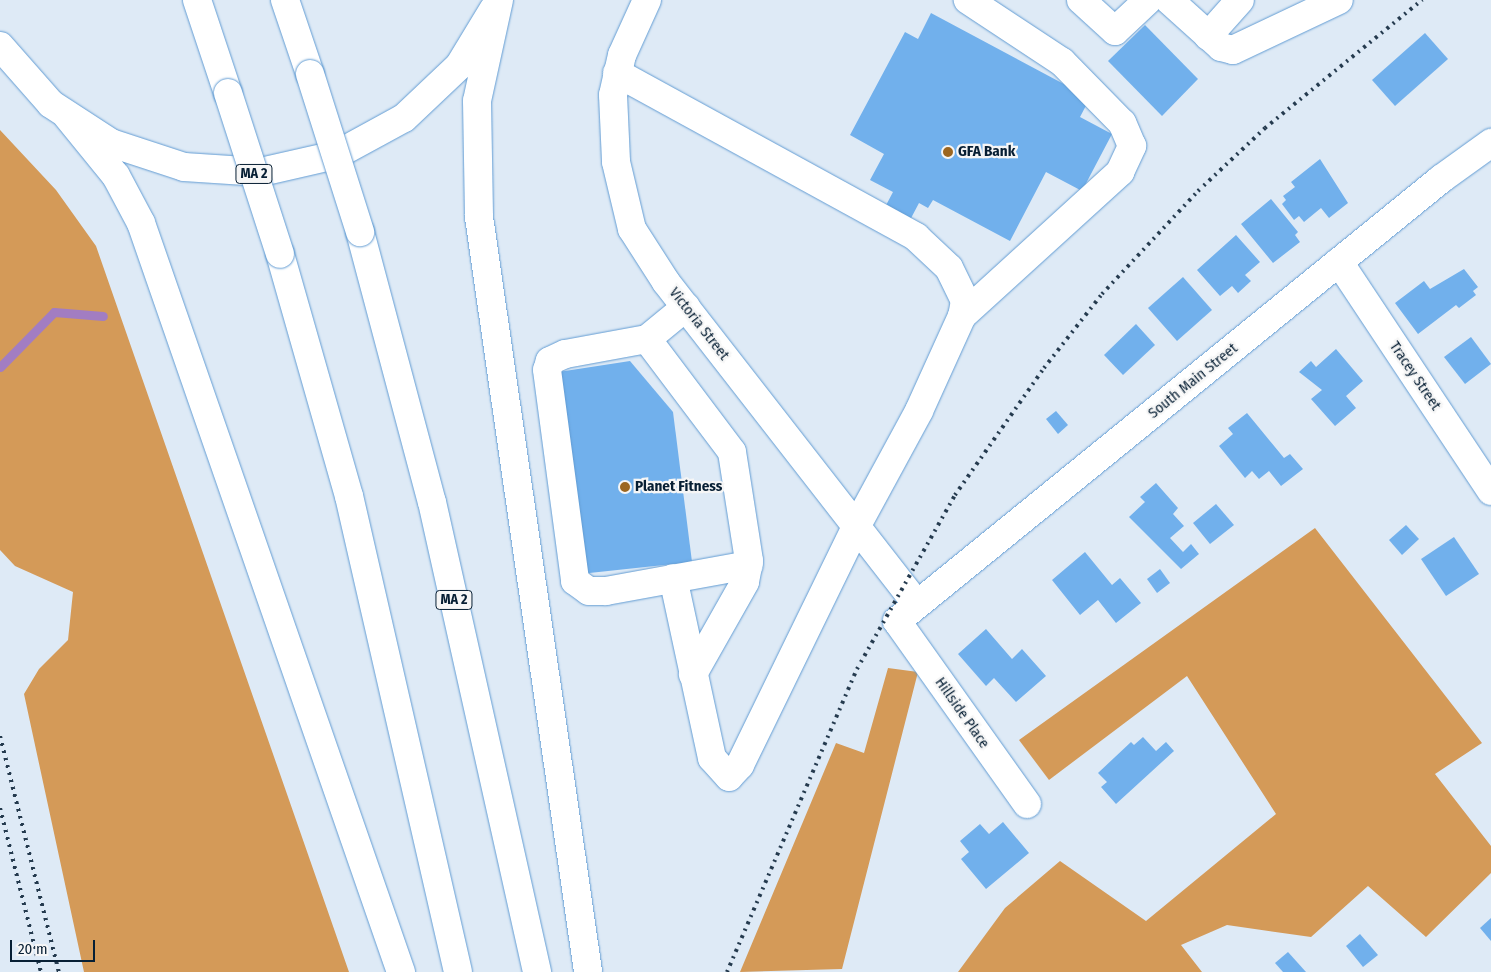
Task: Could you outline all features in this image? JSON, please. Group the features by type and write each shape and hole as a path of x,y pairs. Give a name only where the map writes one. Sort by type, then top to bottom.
{"main road":[{"name":"MA 2","path":"197,0 280,254 348,496 458,972"},
{"name":"MA 2","path":"285,0 360,232 432,502 537,972"},
{"path":"68,116 111,143 184,168 261,172 312,162 360,145 424,102 464,59 499,0"},
{"path":"499,0 483,60 477,108 480,217 588,972"},
{"name":"Victoria Street","path":"647,0 617,74 613,139 625,209 644,252 856,527 907,613"},
{"path":"672,578 712,758 730,777 740,765 856,527 919,411 962,316 1120,172 1132,146 1122,123 1062,62 968,0"},
{"path":"1081,0 1115,31 1148,0"},
{"path":"1208,36 1240,0"},
{"path":"1182,4 1208,36 1226,50 1238,49 1331,2"},
{"path":"3,53 68,116 116,176 141,223 400,972"},
{"path":"617,74 916,237 961,284 962,316"},
{"name":"South Main Street","path":"907,613 1339,262 1491,143"},
{"name":"Tracey Street","path":"1339,262 1491,491"},
{"path":"686,307 647,338 565,354 550,361 546,370 575,581 589,591 606,591 749,566"},
{"path":"647,338 732,452 749,566 745,582 694,674"},
{"name":"Hillside Place","path":"907,613 1026,804"}],"shaded area":[{"path":"0,130 56,190 96,246 349,972 84,972 24,694 39,669 68,640 73,592 15,566 0,550"},
{"path":"1315,528 1482,743 1435,774 1491,846 1491,873 1426,937 1368,886 1311,937 1227,925 1181,945 1202,972 958,972 1005,908 1060,861 1146,921 1276,814 1187,676 1049,780 1019,740"},
{"path":"888,668 918,672 842,969 740,972 836,743 864,753"}],"building":[{"path":"931,13 1090,98 1080,117 1112,134 1082,191 1046,172 1010,241 933,200 928,208 919,203 909,222 884,209 893,192 870,180 884,154 850,135 905,32 918,39"},
{"path":"1145,25 1198,79 1162,116 1108,61"},
{"path":"1425,33 1448,59 1395,106 1372,80"},
{"path":"1320,159 1348,203 1329,218 1321,208 1304,222 1299,216 1294,220 1282,204 1286,200 1283,196 1295,187 1291,182"},
{"path":"1271,199 1298,232 1295,235 1300,242 1273,263 1241,224"},
{"path":"1236,235 1260,262 1245,275 1251,281 1238,293 1232,286 1220,296 1197,270"},
{"path":"1464,269 1478,287 1473,291 1476,295 1459,308 1456,305 1418,334 1395,303 1424,281 1430,289"},
{"path":"1183,277 1212,310 1177,341 1148,308"},
{"path":"1136,324 1155,345 1123,375 1104,355"},
{"path":"1471,337 1491,364 1465,384 1444,357"},
{"path":"1336,349 1363,381 1346,396 1356,408 1335,426 1311,399 1322,390 1299,372 1311,361 1316,367"},
{"name":"Planet Fitness","path":"630,361 673,412 692,562 580,574 552,373"},
{"path":"1056,411 1068,425 1058,434 1046,419"},
{"path":"1247,413 1284,458 1290,454 1303,469 1281,486 1269,471 1259,479 1252,471 1245,478 1219,446 1233,434 1228,428"},
{"path":"1156,483 1178,508 1173,514 1184,526 1170,538 1183,552 1191,544 1199,554 1181,569 1129,517 1145,502 1140,497"},
{"path":"1216,504 1234,525 1210,544 1193,523"},
{"path":"1406,525 1419,539 1402,555 1389,540"},
{"path":"1454,537 1479,574 1446,596 1421,559"},
{"path":"1085,552 1112,585 1120,578 1141,603 1116,623 1098,600 1080,615 1052,580"},
{"path":"1160,569 1170,583 1157,593 1147,579"},
{"path":"986,629 1012,659 1022,649 1046,676 1016,702 994,678 986,686 958,654"},
{"path":"1143,737 1156,751 1166,742 1174,751 1116,804 1101,787 1107,782 1098,773 1131,742 1134,745"},
{"path":"1003,822 1029,853 986,889 961,859 969,852 960,841 980,824 989,834"},
{"path":"1491,918 1491,941 1480,928"},
{"path":"1360,934 1378,955 1363,967 1346,946"},
{"path":"1288,952 1306,972 1283,972 1275,963"}],"waterway":[{"path":"0,367 54,312 103,316"}],"railway":[{"path":"727,972 857,669 955,495 1044,368 1102,294 1198,191 1265,128 1422,0"},
{"path":"0,736 59,972"},
{"path":"0,808 41,972"}],"place":[{"name":"GFA Bank","path":"948,152"},
{"name":"Planet Fitness","path":"625,487"}]}
